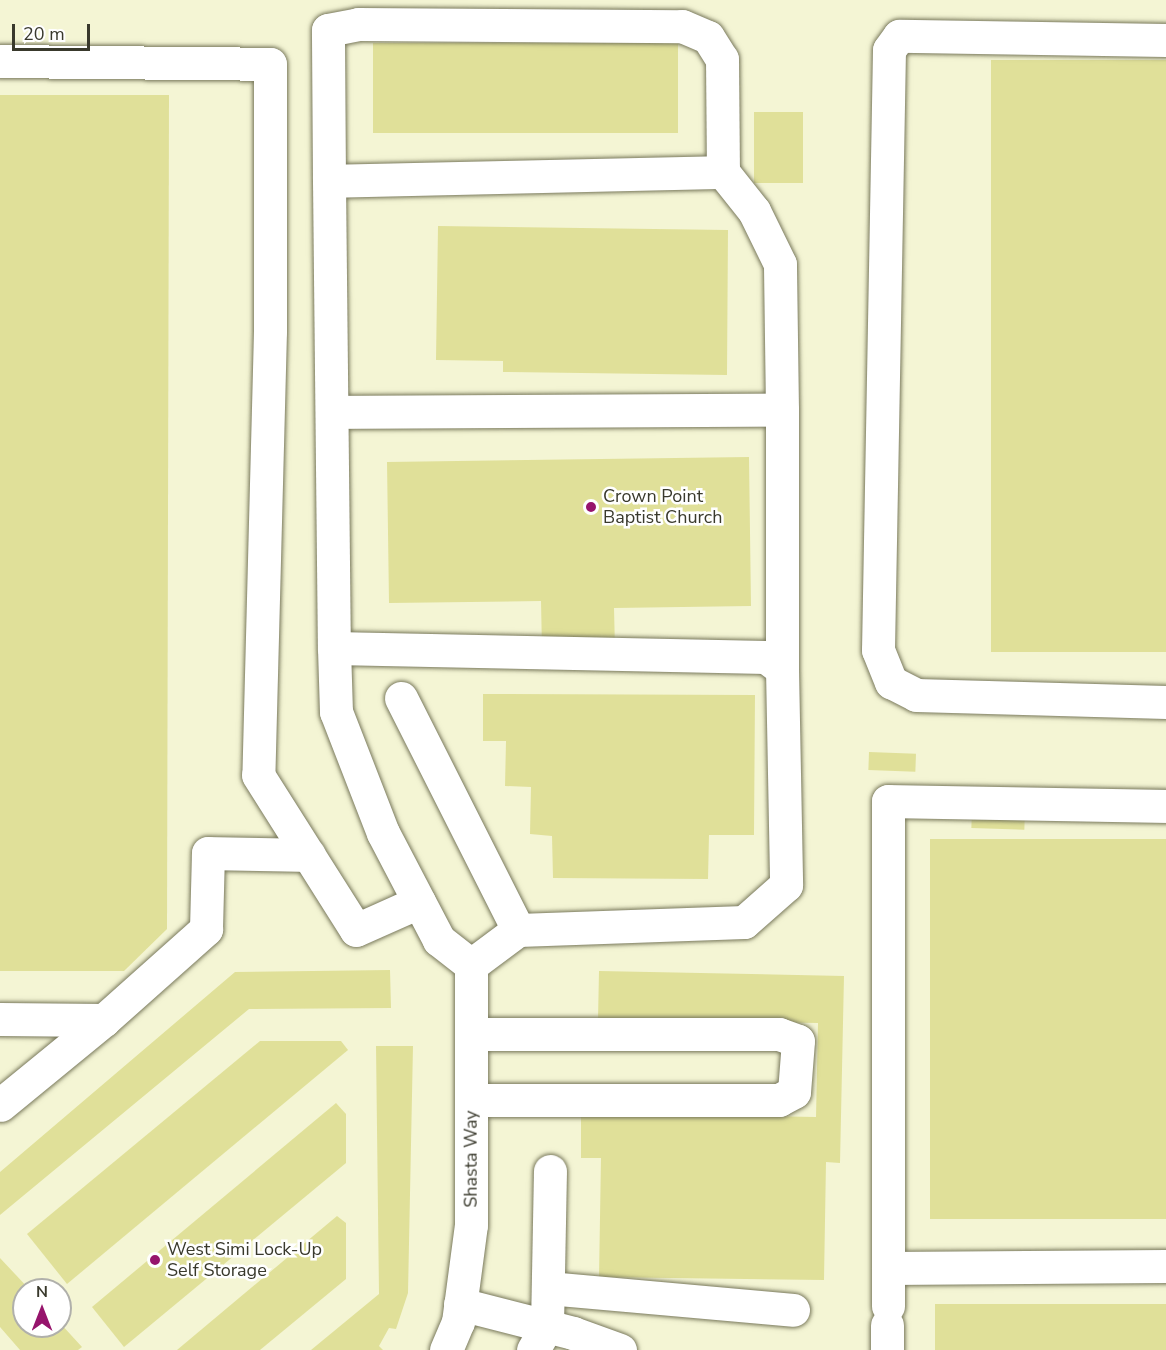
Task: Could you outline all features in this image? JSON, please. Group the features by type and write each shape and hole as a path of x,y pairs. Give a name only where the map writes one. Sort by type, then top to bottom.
{"street":[{"path":"358,24 682,26 708,37 722,60 723,172 754,211 780,264 782,669 786,885 744,922 518,930 471,965 439,940 383,833 336,712 329,181 328,30 358,24"},
{"path":"1166,40 899,36 889,50 878,650 891,682 916,695 1166,702"},
{"path":"0,61 270,64 270,331 258,775 356,930 419,902"},
{"path":"329,181 723,172"},
{"path":"332,412 782,410"},
{"path":"334,648 766,657 782,669"},
{"path":"401,698 518,930"},
{"path":"887,1327 888,801 1166,806"},
{"path":"0,1105 104,1020 206,929 208,853 309,855"},
{"name":"Shasta Way","path":"446,1350 458,1323 471,1225 471,965"},
{"path":"0,1018 104,1020"},
{"path":"471,1034 779,1034 798,1041 794,1092 778,1100 471,1100"},
{"path":"540,1338 548,1288 550,1171"},
{"path":"888,1268 1166,1266"},
{"path":"548,1288 793,1310"},
{"path":"460,1304 540,1338 620,1350"}],"building":[{"path":"373,43 678,43 678,133 373,133"},
{"path":"991,60 1166,60 1166,652 991,652"},
{"path":"0,95 169,95 167,929 124,971 0,971"},
{"path":"754,112 803,112 803,183 754,183"},
{"path":"438,226 728,230 727,375 503,372 503,361 436,360"},
{"path":"749,457 751,606 614,608 615,649 542,650 541,601 389,603 387,462"},
{"path":"483,694 755,695 754,835 709,835 708,879 553,878 552,836 530,834 531,787 505,786 506,741 483,741"},
{"path":"869,752 916,754 915,772 868,770"},
{"path":"972,810 1025,812 1024,830 971,828"},
{"path":"930,839 1166,839 1166,1219 930,1219"},
{"path":"390,970 391,1008 249,1009 0,1215 0,1172 235,972"},
{"path":"599,971 844,976 840,1163 826,1162 824,1280 599,1277 601,1158 581,1158 581,1113 816,1117 818,1023 598,1019"},
{"path":"260,1041 341,1041 348,1050 72,1280 72,1278 62,1278 27,1234"},
{"path":"376,1046 413,1046 408,1293 396,1329 389,1328 379,1346 383,1350 311,1350 379,1294"},
{"path":"336,1103 346,1114 346,1163 124,1347 92,1307"},
{"path":"337,1216 346,1223 346,1279 260,1350 177,1350"},
{"path":"0,1258 19,1278 12,1278 12,1338 72,1338 72,1336 82,1347 78,1350 20,1350 0,1327"},
{"path":"935,1304 1166,1304 1166,1350 935,1350"}],"place":[{"name":"Crown Point Baptist Church","path":"591,507"},
{"name":"West Simi Lock-Up Self Storage","path":"155,1260"}]}
